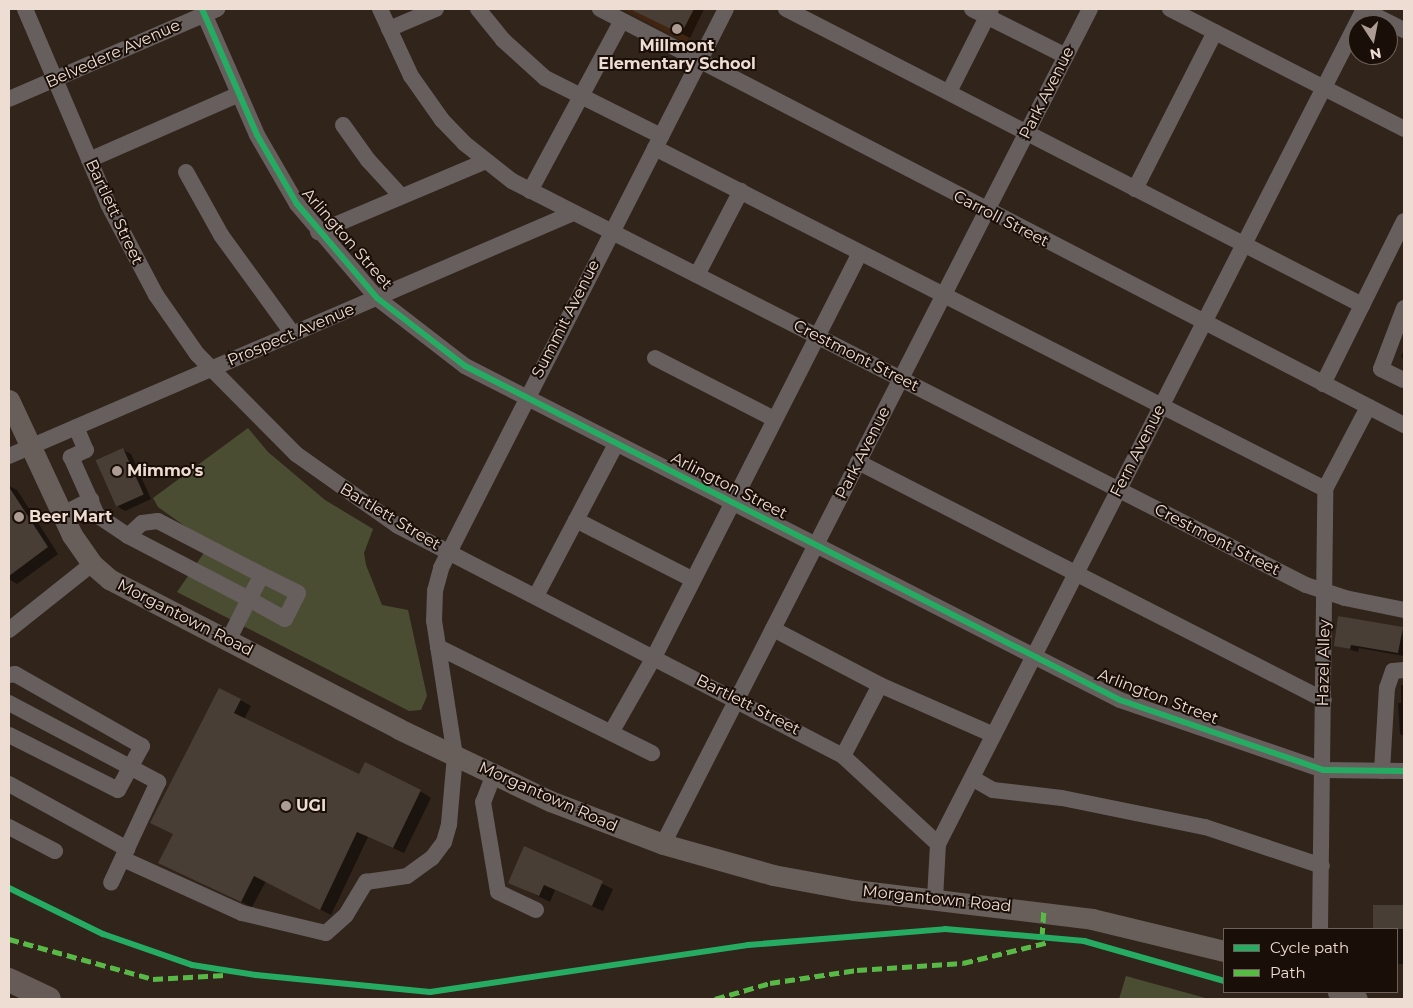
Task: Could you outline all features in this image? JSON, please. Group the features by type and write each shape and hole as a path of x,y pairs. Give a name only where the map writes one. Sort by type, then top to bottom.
{"highway":[{"path":"9,980 49,999"}],"main road":[{"name":"Morgantown Road","path":"9,400 61,515 92,564 119,585 455,756 576,812 663,844 790,878 854,890 1092,919 1223,951"},
{"path":"1341,993 1357,999"}],"street":[{"name":"Bartlett Street","path":"24,9 88,160 134,259 197,354 213,368 296,454 321,474 391,522 738,699 843,756 938,844"},
{"name":"Crestmont Street","path":"380,9 423,96 442,120 486,161 530,190 1306,585 1325,592 1404,610"},
{"path":"389,29 436,9"},
{"path":"478,9 524,60 545,78 580,95 741,191 1325,489"},
{"name":"Carroll Street","path":"600,9 621,22 987,212 1404,425"},
{"name":"Summit Avenue","path":"125,854 242,913 326,933 346,915 366,882 406,876 432,858 444,842 449,824 455,756 433,606 440,568 726,9"},
{"path":"786,9 1362,306"},
{"path":"972,9 989,13 1066,56"},
{"name":"Park Avenue","path":"663,844 1090,9"},
{"path":"1170,9 1404,129"},
{"path":"1363,9 1404,30"},
{"name":"Fern Avenue","path":"935,899 938,844 1363,9"},
{"name":"Belvedere Avenue","path":"9,99 208,11"},
{"name":"Arlington Street","path":"208,11 239,94 285,186 318,232 377,298 465,366 1033,658 1120,700 1323,770 1404,771"},
{"path":"949,92 989,13"},
{"path":"530,190 621,22"},
{"path":"1135,189 1215,32"},
{"path":"88,160 239,94"},
{"path":"343,125 368,160 401,196"},
{"path":"318,232 486,161"},
{"path":"186,172 221,235 293,334"},
{"path":"697,275 741,191"},
{"name":"Prospect Avenue","path":"9,456 573,213"},
{"path":"1323,384 1404,221"},
{"path":"612,731 654,657 730,503 860,252"},
{"path":"1404,308 1381,369 1404,380"},
{"path":"655,358 774,419"},
{"name":"Hazel Alley","path":"1320,928 1325,489 1368,407"},
{"path":"76,427 86,450 71,457 97,515 128,536 285,619 298,593 158,522 142,522 128,536"},
{"path":"536,596 616,444"},
{"path":"858,462 1324,700"},
{"path":"61,515 91,500"},
{"path":"576,520 692,580"},
{"path":"9,630 92,564"},
{"path":"228,641 262,575"},
{"path":"774,629 880,685 994,735"},
{"path":"438,647 652,752"},
{"path":"1382,771 1387,688 1393,671 1404,670"},
{"path":"9,675 15,674 139,742 140,752 122,787 114,789 9,735"},
{"path":"843,756 880,685"},
{"path":"9,703 158,782 111,883"},
{"path":"494,774 483,802 498,892 536,910"},
{"path":"972,778 993,790 1062,798 1206,827 1322,866"},
{"path":"9,784 125,854"},
{"path":"9,827 55,851"}],"shaded area":[{"name":"Millmont Elementary School","path":"623,9 704,9 686,43"}],"green space":[{"path":"248,428 268,452 325,500 373,529 364,553 366,565 382,605 408,610 427,696 421,710 409,711 177,592 210,544 158,507 153,498"},
{"path":"1126,976 1209,999 1119,999"}],"building":[{"path":"630,9 694,9 681,34"},
{"name":"Mimmo's","path":"123,448 144,495 116,507 96,460"},
{"name":"Beer Mart","path":"9,487 48,547 9,576"},
{"path":"1338,616 1403,627 1398,653 1351,645 1350,649 1334,646"},
{"name":"UGI","path":"219,688 241,699 234,713 359,774 365,762 421,790 393,848 357,832 320,910 254,876 241,902 158,863 173,834 150,823"},
{"path":"524,846 603,881 592,906 544,885 539,896 508,883"},
{"path":"1373,905 1404,905 1404,929 1373,928"}],"marked path":[{"path":"1042,937 1044,911"},
{"path":"9,939 153,979 225,975"},
{"path":"715,999 770,983 857,970 963,963 1049,942"}],"cycle path":[{"path":"202,9 257,135 297,204 377,298 465,366 1120,700 1323,770 1404,771"},
{"path":"9,888 103,934 192,965 256,975 430,992 748,945 945,929 1084,941 1223,981"}],"place":[{"name":"Millmont Elementary School","path":"677,29"},
{"name":"Mimmo's","path":"117,471"},
{"name":"Beer Mart","path":"19,517"},
{"name":"UGI","path":"286,806"}]}
